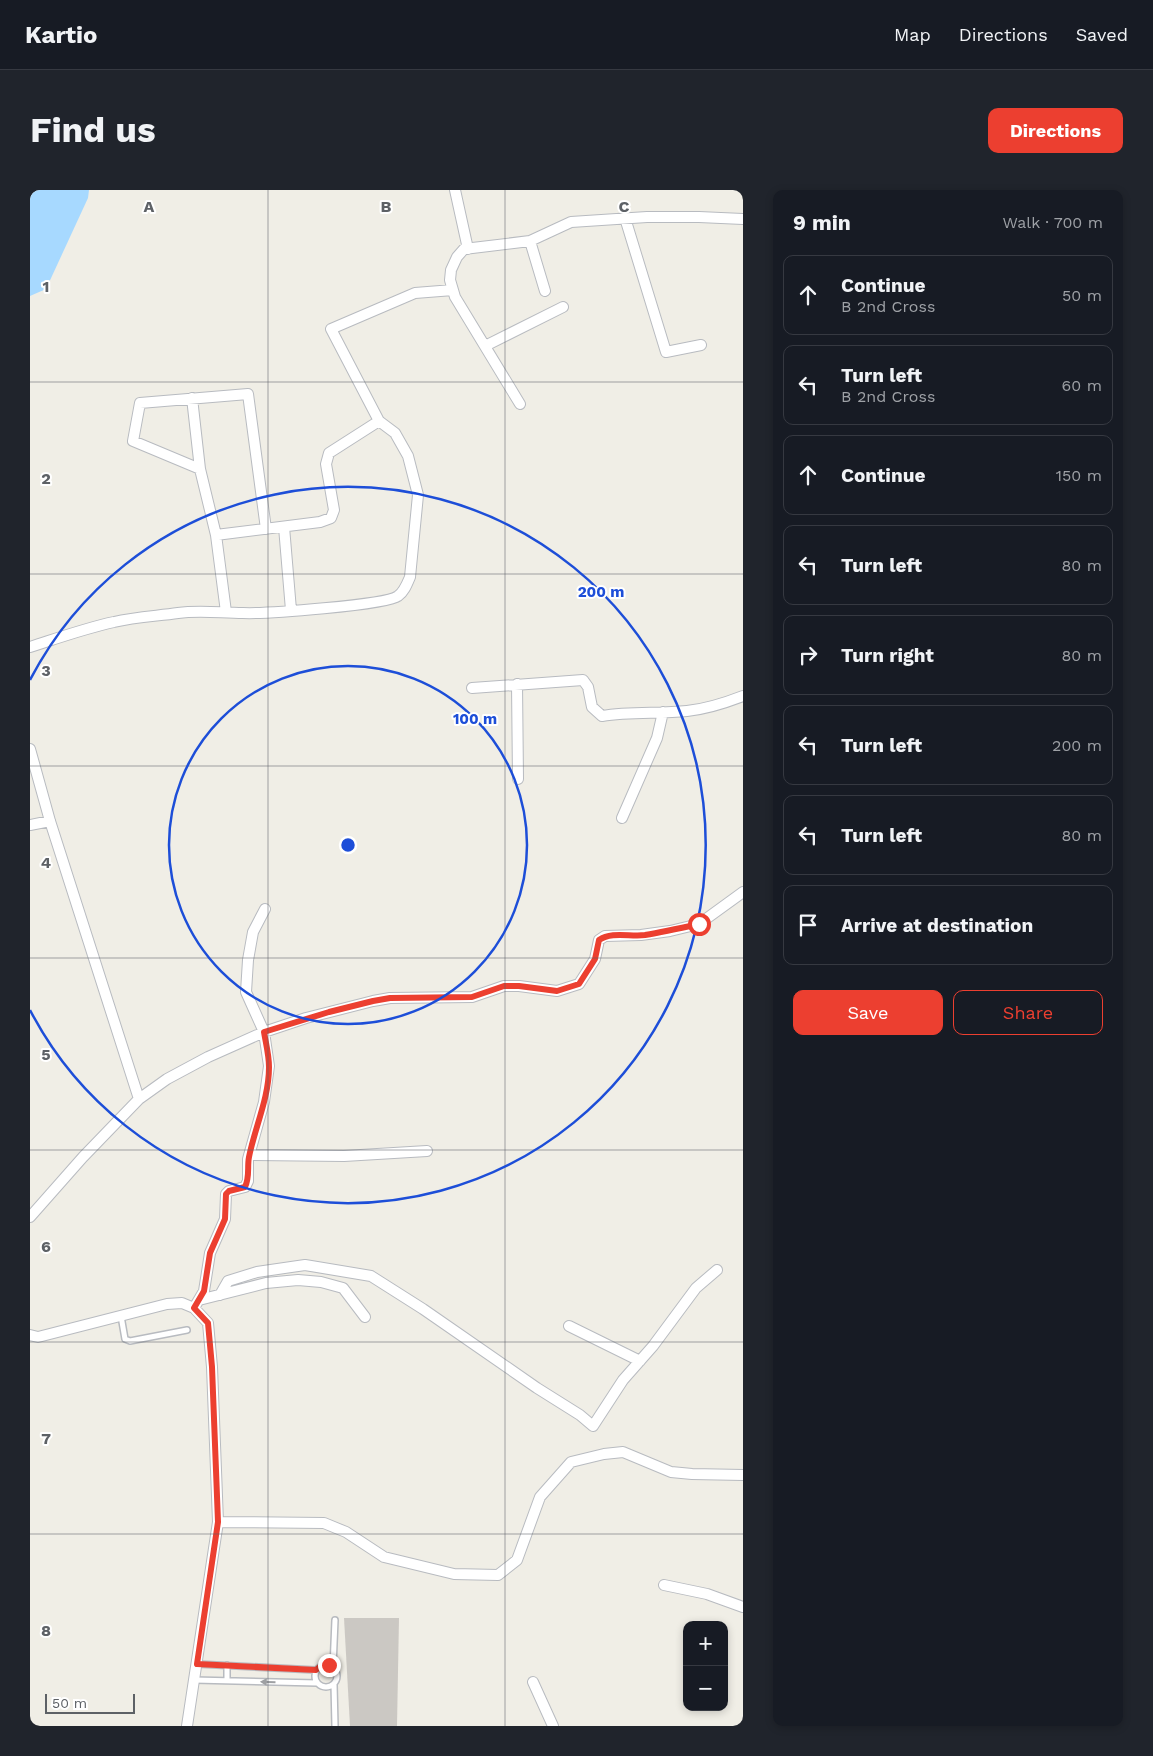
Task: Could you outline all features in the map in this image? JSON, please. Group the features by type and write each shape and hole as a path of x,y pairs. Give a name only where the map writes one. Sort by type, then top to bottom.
{"street":[{"path":"455,190 468,249"},
{"path":"520,404 453,290 450,280 451,270 457,257 464,249 530,240 571,222 625,218 699,217 743,219"},
{"path":"625,218 666,352 701,345"},
{"path":"530,240 545,291"},
{"path":"30,647 115,622 188,612 244,614 386,601 397,597 410,577 418,494 408,456 395,433 379,421 331,329 415,293 453,290"},
{"path":"485,346 563,307"},
{"path":"200,469 133,441 140,403 248,394 266,529"},
{"path":"192,398 200,469 216,534 226,612"},
{"path":"216,534 320,522 331,518 334,510 326,464 329,453 379,421"},
{"path":"284,527 291,610"},
{"path":"472,688 583,680 588,687 592,707 602,716 620,712 663,712 705,709 743,696"},
{"path":"517,684 518,779"},
{"path":"622,818 657,738 663,712"},
{"path":"30,748 50,821 139,1100"},
{"path":"30,825 50,821"},
{"path":"30,1217 83,1157 139,1100 167,1079 208,1057 264,1032 314,1016 373,1001 390,998 472,997 504,986 557,991 579,984 595,959 599,940 605,936 642,935 699,924 743,892"},
{"path":"196,1304 204,1291 210,1253 225,1219 226,1194 229,1191 245,1187 248,1181 249,1155 268,1084 269,1066 264,1032 246,992 248,960 253,932 265,909"},
{"path":"249,1155 344,1156 426,1151"},
{"path":"220,1295 228,1281 257,1272 305,1265 371,1276 580,1415 593,1426 623,1380 696,1288 717,1270"},
{"path":"30,1335 38,1337 168,1304 196,1304 220,1295 266,1283 298,1280 322,1282 343,1288 365,1317"},
{"path":"187,1726 218,1522 212,1367 208,1323 196,1304"},
{"path":"569,1326 640,1360"},
{"path":"218,1522 324,1523 346,1532 384,1557 454,1574 498,1575 517,1560 540,1497 571,1462 604,1454 623,1452 671,1472 743,1475"},
{"path":"664,1585 707,1594 743,1607"},
{"path":"533,1682 553,1726"}],"lane":[{"path":"121,1316 125,1339 130,1341 188,1330"},
{"path":"334,1726 334,1684 337,1674 333,1667 335,1620"},
{"path":"197,1664 316,1670"},
{"path":"227,1681 228,1665"},
{"path":"317,1683 314,1676 316,1670 322,1665 333,1667"},
{"path":"194,1680 317,1683 323,1687 330,1687 334,1684"}],"water":[{"path":"30,190 89,190 88,198 46,289 30,296"}],"building":[{"path":"344,1618 399,1618 397,1726 350,1726"}],"route":[{"path":"329,1665 322,1665 316,1670 197,1664 218,1522 212,1367 208,1323 194,1308 204,1291 210,1253 218,1231 225,1219 226,1194 229,1191 240,1190 245,1187 248,1181 248,1159 268,1084 269,1066 264,1032 306,1018 390,998 472,997 504,986 557,991 579,984 595,959 599,940 605,936 642,935 699,924"}]}
